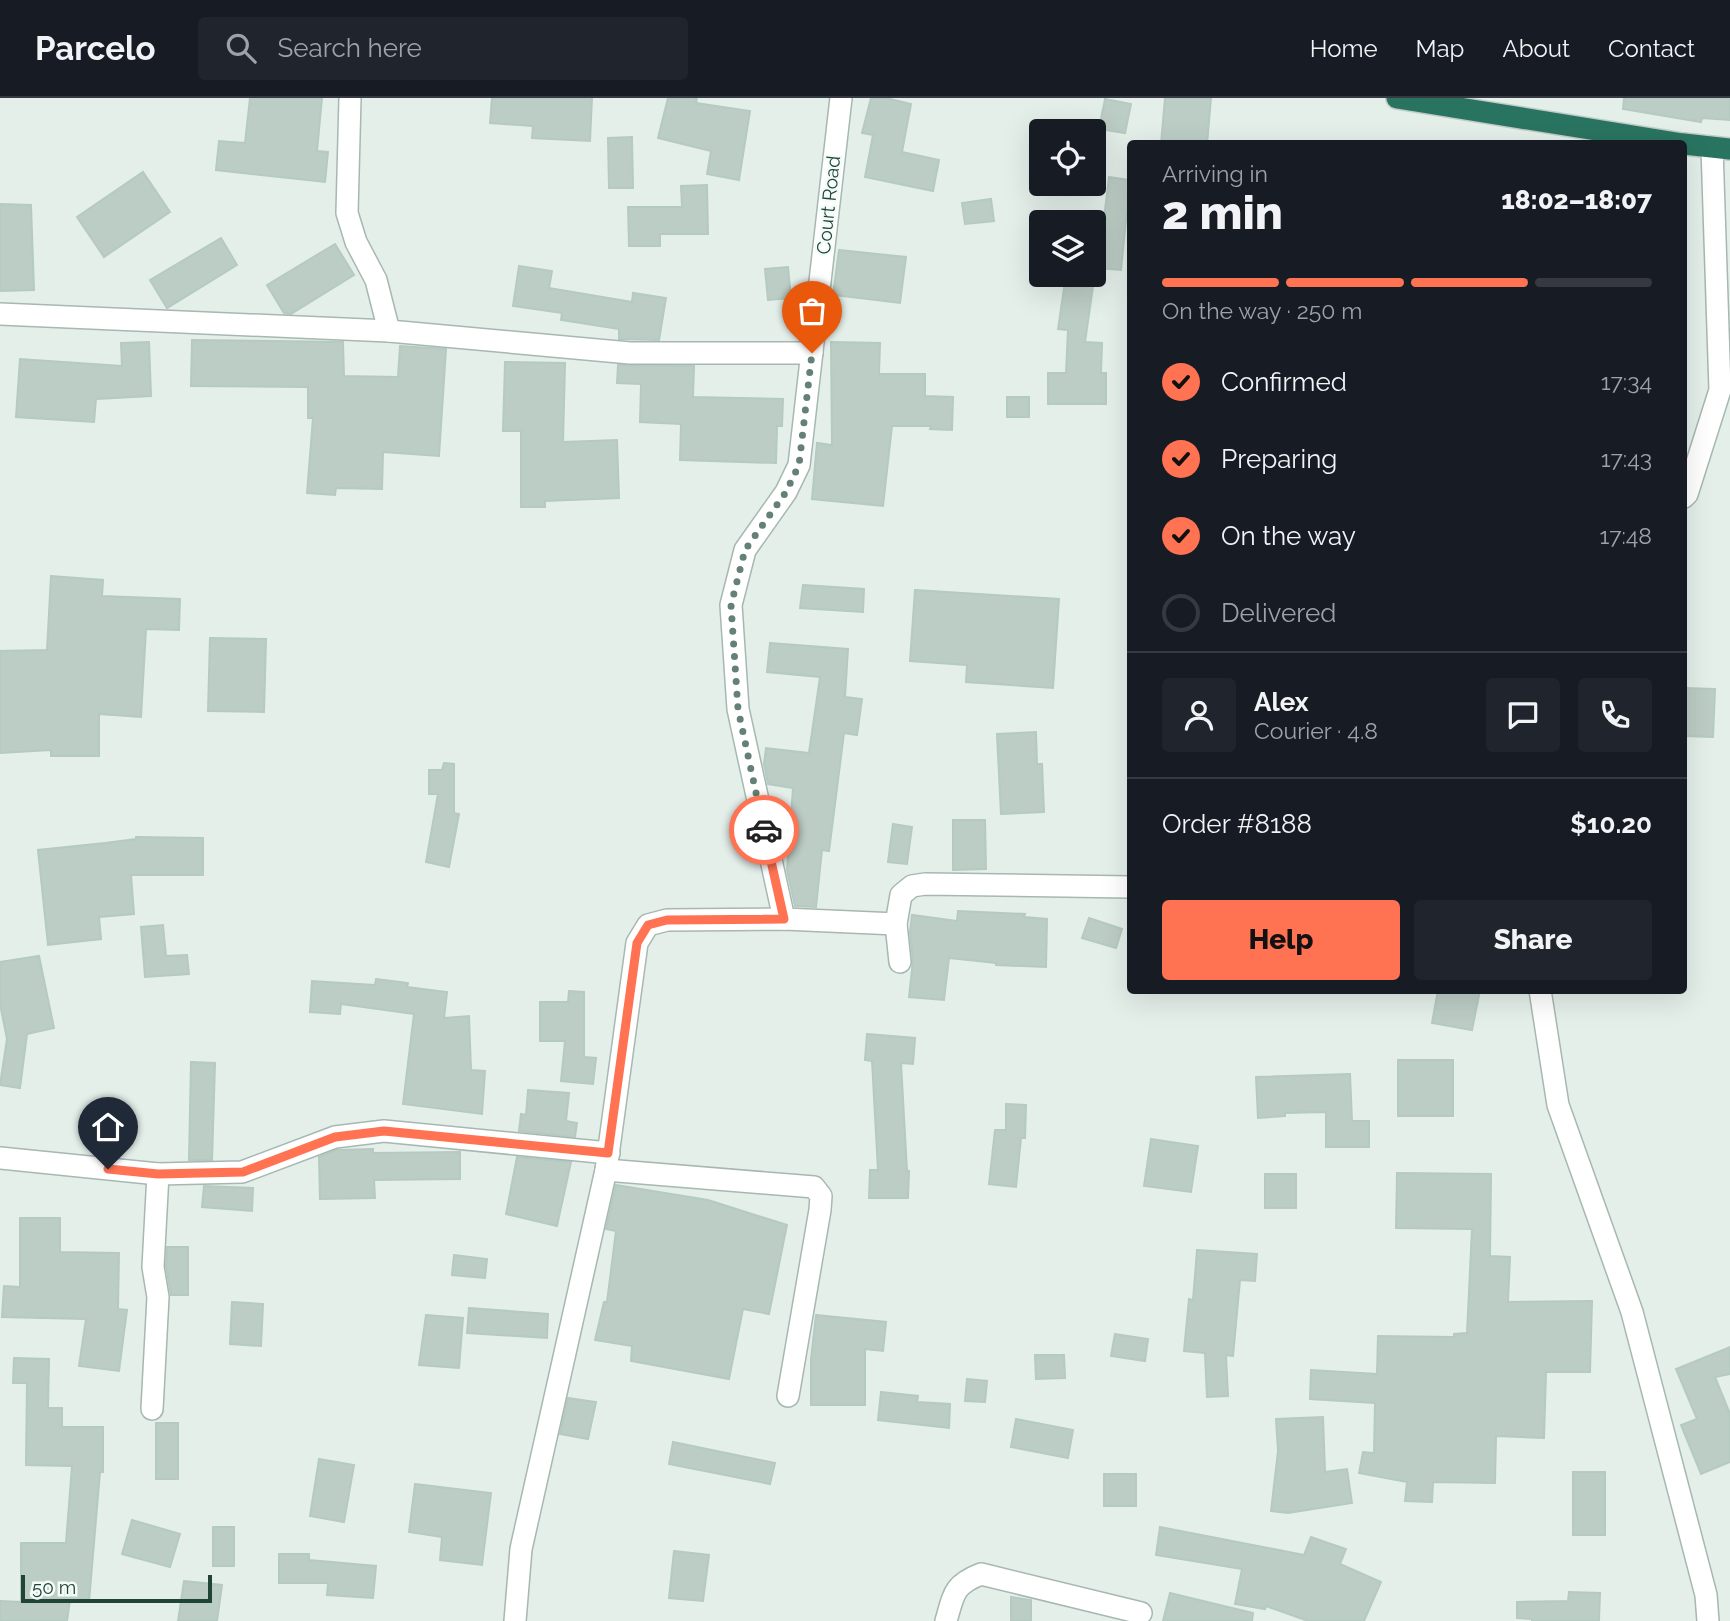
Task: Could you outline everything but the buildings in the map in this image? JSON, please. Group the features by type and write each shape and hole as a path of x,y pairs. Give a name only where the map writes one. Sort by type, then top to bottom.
{"highway":[{"path":"1397,98 1658,140"},
{"path":"1687,145 1721,149"}],"street":[{"path":"350,98 347,213 356,242 376,280 389,331"},
{"name":"Court Road","path":"784,919 738,709 731,605 745,550 786,492 799,465 841,98"},
{"path":"1687,494 1720,390 1721,149"},
{"path":"0,314 389,331 630,353 812,353"},
{"path":"900,962 896,924 901,895 912,886 1127,887"},
{"path":"515,1621 521,1549 607,1161 637,943 648,925 667,920 784,919 896,924"},
{"path":"1541,994 1558,1105 1632,1312 1706,1595 1708,1621"},
{"path":"0,1158 158,1174 243,1172 335,1137 384,1131 814,1187 821,1196 820,1210 788,1396"},
{"path":"152,1409 158,1297 153,1267 158,1174"},
{"path":"946,1621 953,1597 962,1581 981,1574 1141,1613"}],"way so far":[{"path":"764,830 738,709 731,605 745,550 786,492 799,465 812,353"}],"route":[{"path":"108,1169 158,1174 243,1172 335,1137 384,1131 608,1153 637,943 648,925 667,920 784,919 764,830"}]}
